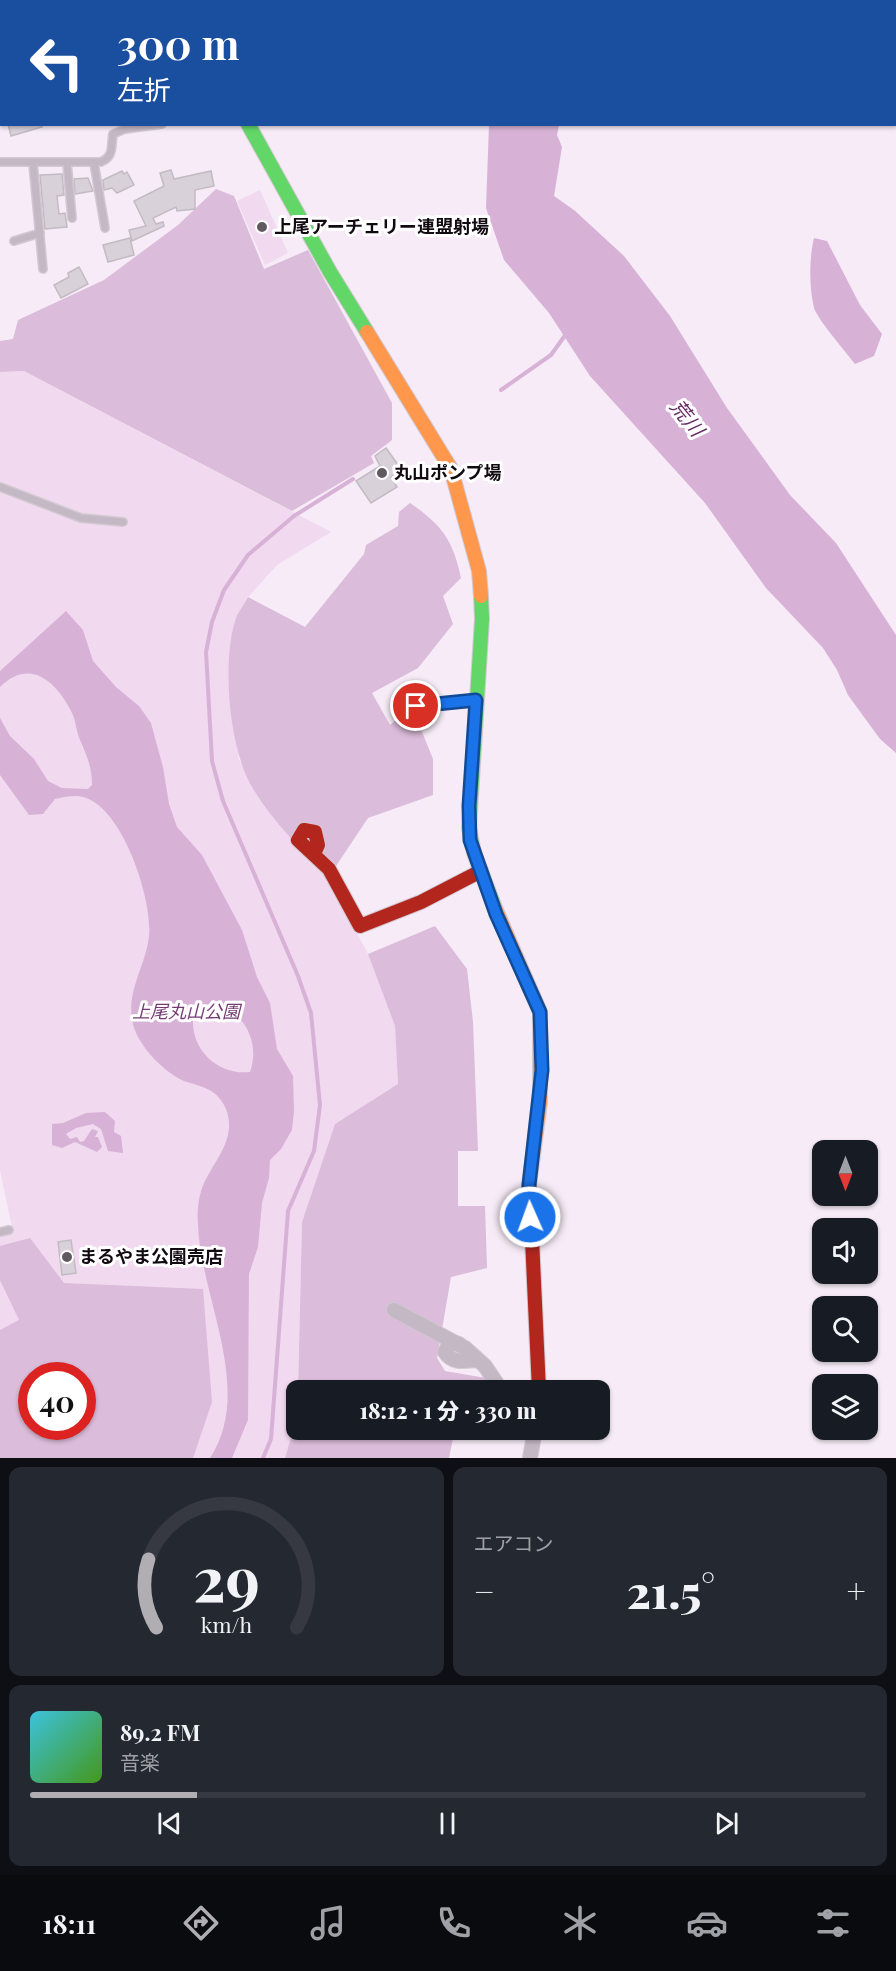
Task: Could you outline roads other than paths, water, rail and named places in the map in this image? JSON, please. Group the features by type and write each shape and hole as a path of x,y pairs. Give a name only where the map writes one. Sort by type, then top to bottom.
{"street":[{"path":"249,126 330,272 451,469 480,571 482,619 469,828 470,840 481,871 540,1012 540,1102 529,1185 539,1380"},
{"path":"314,854 329,869 360,926 421,902 481,871"},
{"path":"394,1310 459,1344 485,1366 494,1380"},
{"path":"530,1458 533,1440"}],"lane":[{"path":"0,162 94,163 109,158 113,134 125,129 147,126"},
{"path":"33,163 43,269"},
{"path":"67,163 72,218"},
{"path":"94,163 105,228"},
{"path":"15,241 39,232"},
{"path":"0,487 81,518 123,522"},
{"path":"416,706 476,700"},
{"path":"0,1232 9,1230"}],"water":[{"name":"荒川","path":"489,126 559,126 557,135 562,147 554,196 574,210 624,256 670,316 727,408 790,495 836,543 896,635 896,753 880,739 848,695 837,670 823,648 766,588 705,503 590,376 549,313 504,260 486,208"},
{"path":"814,238 827,241 860,305 882,334 874,356 855,364 826,328 814,308 810,273"},
{"path":"66,611 83,630 93,661 116,687 139,706 151,723 163,767 169,804 177,827 202,855 242,930 257,977 270,1003 277,1049 293,1076 292,1130 281,1149 270,1160 269,1178 262,1203 258,1247 249,1274 248,1420 232,1458 210,1458 222,1431 227,1403 227,1373 201,1252 198,1215 202,1188 222,1150 229,1131 226,1109 215,1093 170,1073 154,1059 136,1033 131,1012 132,1001 147,947 149,920 141,880 133,858 112,820 99,806 78,796 55,799 43,814 29,815 0,775 0,718 10,736 34,759 48,781 62,788 88,789 92,785 89,762 73,716 59,692 42,677 32,674 22,674 11,678 0,687 0,671","holes":["211,1004 232,1012 247,1028 253,1049 250,1072 238,1072 215,1064 200,1047 195,1036 194,1012 202,1005"]},
{"path":"105,1112 115,1121 114,1132 121,1136 123,1153 108,1151 101,1129 93,1124 76,1128 66,1134 70,1139 77,1137 80,1142 84,1141 92,1129 98,1131 95,1137 98,1137 102,1147 97,1152 75,1142 62,1148 52,1145 52,1124 63,1123 86,1113"}],"waterway":[{"path":"501,390 551,355 566,334"},
{"path":"263,1458 271,1439 288,1211 314,1151 320,1105 311,1013 298,976 223,801 212,761 206,652 212,622 224,590 248,555 294,516 353,479"}],"place":[{"name":"上尾アーチェリー連盟射場","path":"262,227"},
{"name":"丸山ポンプ場","path":"382,473"},
{"name":"まるやま公園売店","path":"67,1257"}],"park label":[{"name":"上尾丸山公園","path":"186,1012"}]}
